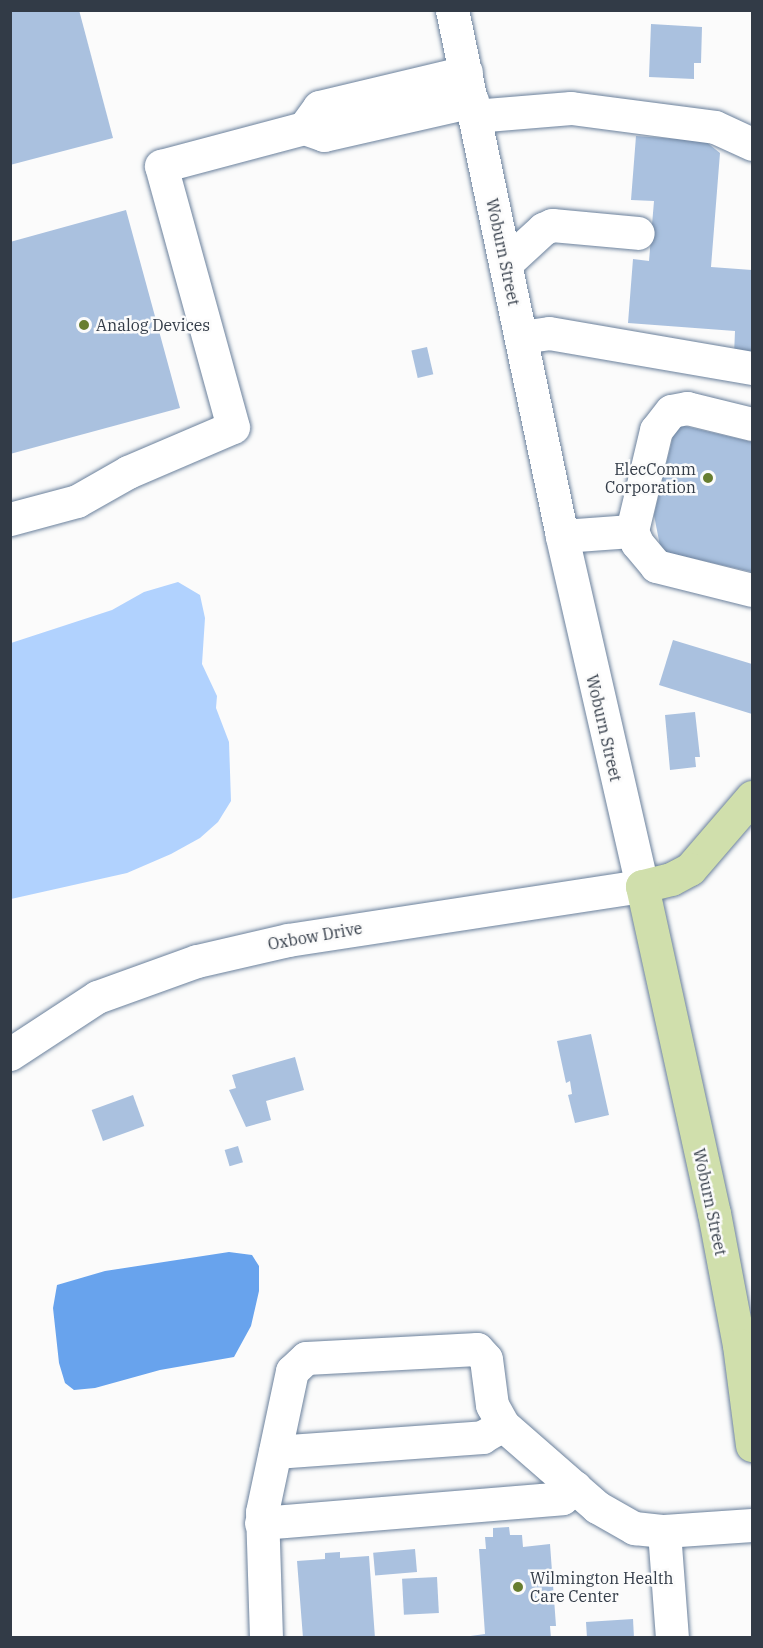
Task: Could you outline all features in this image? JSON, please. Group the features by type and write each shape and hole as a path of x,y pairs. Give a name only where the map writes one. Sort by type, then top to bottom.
{"main road":[{"path":"642,886 671,879 690,869 753,797"},
{"name":"Woburn Street","path":"642,886 714,1213 752,1434"}],"street":[{"name":"Woburn Street","path":"452,10 562,536 642,886"},
{"path":"10,519 77,501 128,472 233,427 161,166 304,128 319,107 470,96 715,127 753,144"},
{"path":"505,264 552,225 638,233"},
{"path":"521,337 549,333 753,368"},
{"path":"753,424 687,408 671,411 656,430 632,531 637,543 656,566 753,590"},
{"path":"562,536 632,531"},
{"name":"Oxbow Drive","path":"10,1054 97,997 208,958 369,926 642,886"},
{"path":"266,1638 261,1523 292,1371 300,1360 309,1357 477,1349 486,1359 492,1405 503,1425 575,1487 625,1523 664,1532 753,1526"},
{"path":"275,1452 482,1437 503,1425"},
{"path":"261,1523 562,1498 575,1487"},
{"path":"664,1532 672,1638"}],"shaded area":[{"path":"178,582 200,595 205,618 202,664 217,696 216,708 229,742 231,801 218,822 200,838 171,854 127,873 11,899 11,643 112,610 144,592"}],"water":[{"path":"229,1252 252,1255 259,1266 259,1291 251,1326 234,1357 160,1370 95,1388 74,1390 65,1383 59,1363 53,1308 57,1285 105,1271"}],"building":[{"path":"10,10 79,10 113,138 10,165"},
{"path":"651,24 702,27 701,63 694,63 694,79 649,77"},
{"path":"636,136 705,141 720,153 711,267 752,270 752,356 734,355 735,331 628,323 633,259 649,261 654,201 631,200"},
{"name":"Analog Devices","path":"126,210 180,408 10,454 10,242"},
{"path":"427,347 433,374 418,378 411,351"},
{"name":"ElecComm Corporation","path":"676,424 752,442 752,572 661,551 654,515"},
{"path":"673,640 752,664 752,714 659,685"},
{"path":"695,712 700,757 695,757 696,767 670,770 665,715"},
{"path":"591,1034 609,1115 575,1123 568,1095 572,1094 570,1081 566,1083 557,1041"},
{"path":"295,1057 304,1090 266,1101 271,1120 246,1127 229,1090 236,1088 232,1075"},
{"path":"133,1095 144,1126 103,1141 92,1110"},
{"path":"238,1146 243,1162 230,1166 225,1150"},
{"name":"Wilmington Health Care Center","path":"509,1527 510,1535 522,1535 523,1547 550,1544 556,1626 550,1626 551,1638 456,1638 485,1634 479,1549 486,1549 485,1537 493,1537 493,1528"},
{"path":"415,1549 417,1572 375,1576 373,1553"},
{"path":"340,1552 340,1558 369,1556 375,1638 303,1638 297,1561 325,1559 325,1553"},
{"path":"437,1577 439,1613 404,1615 402,1579"},
{"name":"Wilmington Health Care Center","path":"633,1619 634,1638 587,1638 586,1622"}],"place":[{"name":"Analog Devices","path":"84,325"},
{"name":"ElecComm Corporation","path":"708,478"},
{"name":"Wilmington Health Care Center","path":"518,1587"}]}
